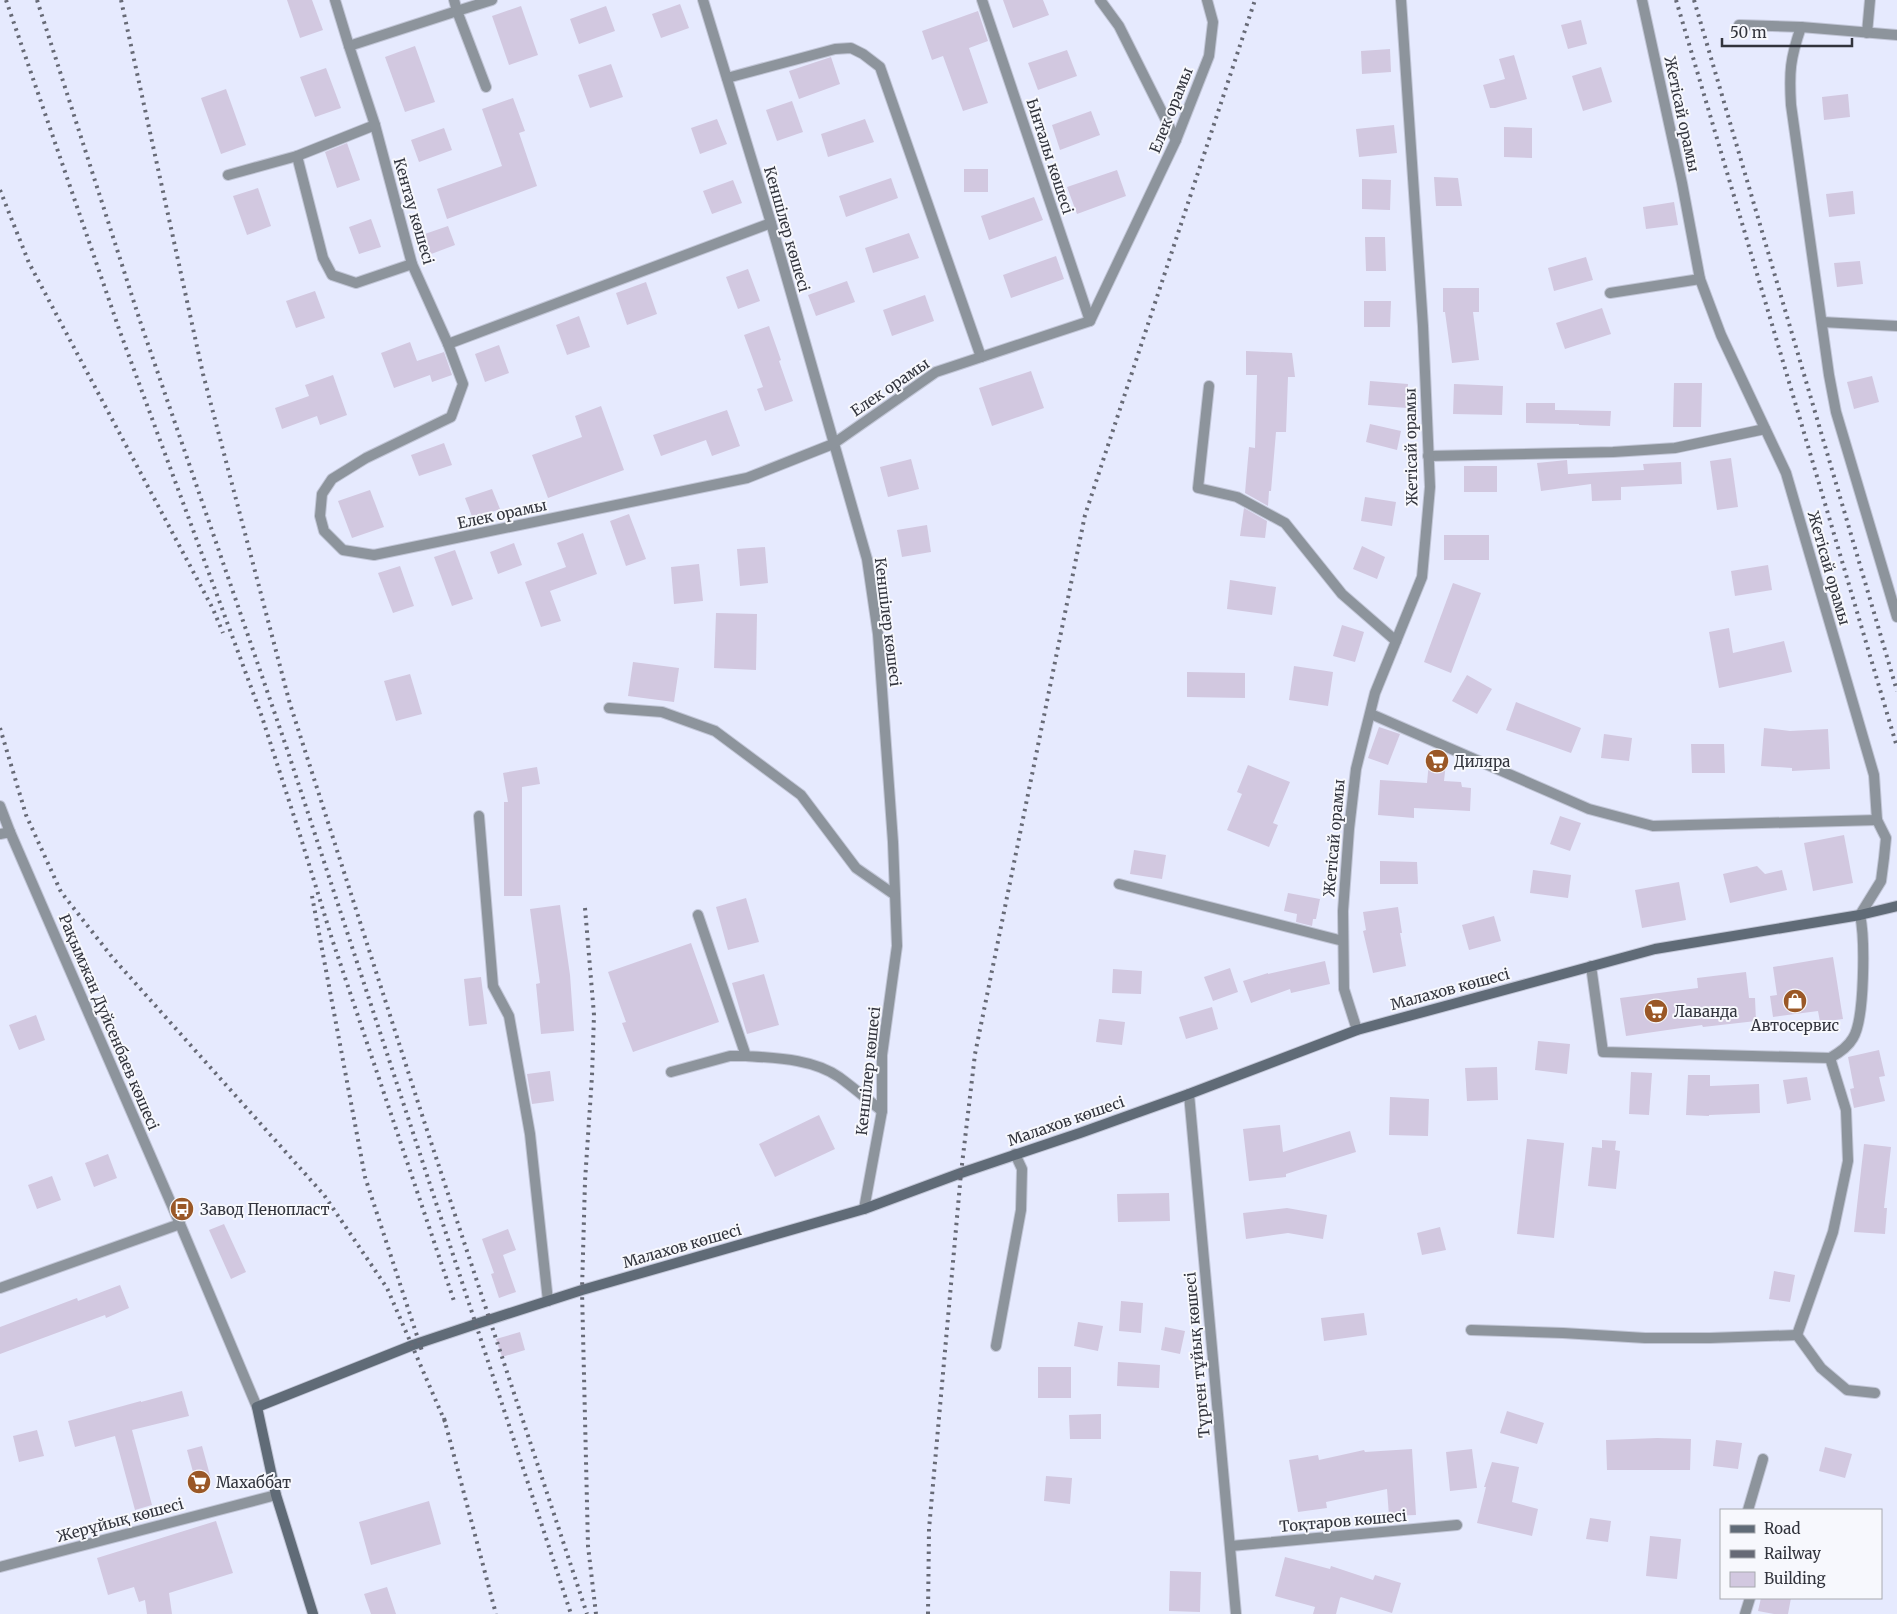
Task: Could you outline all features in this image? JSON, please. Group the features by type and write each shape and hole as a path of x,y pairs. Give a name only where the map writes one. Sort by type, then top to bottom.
{"main road":[{"name":"Малахов көшесі","path":"257,1407 413,1345 582,1290 864,1209 1189,1094 1357,1030 1656,949 1860,916 1897,906"},
{"name":"Рақымжан Дүйсенбаев көшесі","path":"257,1407 276,1495 314,1614"}],"street":[{"name":"Кентау көшесі","path":"335,0 375,125 412,264 448,344 463,384 451,417 366,458 332,479 322,494 320,516 324,532 343,550 374,555"},
{"path":"454,0 486,87"},
{"path":"349,46 492,0"},
{"name":"Кеншілер көшесі","path":"702,0 771,223 867,560 878,634 898,946 882,1055 882,1111 864,1209"},
{"name":"Ынталы көшесі","path":"982,0 1090,321"},
{"path":"1100,0 1119,26 1176,140"},
{"name":"Жетісай орамы","path":"1357,1030 1344,989 1343,941 1344,893 1356,769 1371,714 1374,693 1422,577 1430,487 1423,326 1401,0"},
{"name":"Жетісай орамы","path":"1642,0 1682,183 1700,279 1721,335 1786,473 1874,775 1878,820 1886,838 1881,881 1860,916"},
{"path":"1867,33 1870,0"},
{"name":"Елек орамы","path":"374,555 747,478 833,444 936,372 1090,321 1176,140 1209,56 1213,22 1208,1"},
{"path":"1739,25 1801,27 1897,35"},
{"path":"1801,27 1793,49 1789,71 1791,105 1829,375 1836,412 1897,617"},
{"path":"727,78 835,49 852,48 880,66 981,357"},
{"path":"228,175 297,156 375,125"},
{"path":"297,156 322,258 332,275 356,283 412,264"},
{"path":"448,344 771,223"},
{"path":"1610,293 1700,279"},
{"path":"1822,322 1897,326"},
{"path":"1209,386 1198,488 1237,497 1285,522 1342,594 1396,641"},
{"path":"1428,456 1613,452 1675,448 1765,429"},
{"path":"609,708 662,712 715,731 801,795 856,868 895,895"},
{"path":"1371,714 1589,809 1653,826 1878,820"},
{"name":"Рақымжан Дүйсенбаев көшесі","path":"0,806 257,1407"},
{"path":"479,816 493,986 509,1016 530,1134 548,1301"},
{"path":"0,834 10,832"},
{"path":"1119,884 1343,941"},
{"path":"698,915 746,1056"},
{"path":"1591,966 1603,1052 1830,1058 1841,1052 1854,1038 1860,1015 1863,930 1860,916"},
{"path":"671,1072 730,1056 780,1058 813,1065 838,1076 882,1111"},
{"path":"1797,1335 1833,1232 1848,1161 1846,1110 1830,1058"},
{"name":"Түрген тұйық көшесі","path":"1189,1094 1236,1614"},
{"path":"996,1346 1021,1210 1022,1169 1015,1154"},
{"path":"0,1288 180,1224"},
{"path":"1471,1330 1710,1338 1797,1335"},
{"path":"1797,1335 1821,1368 1847,1390 1875,1393"},
{"path":"1748,1509 1763,1460"},
{"name":"Жерұйық көшесі","path":"0,1567 276,1495"},
{"name":"Тоқтаров көшесі","path":"1231,1546 1457,1525"},
{"path":"1745,1614 1750,1599"}],"building":[{"path":"287,0 312,0 323,30 300,38"},
{"path":"1003,0 1043,0 1049,15 1013,28"},
{"path":"680,4 689,28 661,38 652,14"},
{"path":"521,6 538,55 509,65 492,16"},
{"path":"606,6 615,31 579,44 570,19"},
{"path":"978,11 988,41 969,48 988,103 963,111 943,56 932,60 922,31"},
{"path":"1581,20 1587,44 1568,49 1561,25"},
{"path":"415,46 435,102 405,112 385,57"},
{"path":"1390,49 1391,72 1362,74 1361,51"},
{"path":"1067,50 1077,76 1038,90 1028,63"},
{"path":"1514,55 1527,99 1490,108 1483,85 1505,79 1499,59"},
{"path":"831,57 840,84 799,99 789,71"},
{"path":"611,64 623,97 590,108 578,75"},
{"path":"1601,67 1612,102 1583,111 1572,76"},
{"path":"326,68 341,108 315,117 300,77"},
{"path":"226,89 246,145 221,154 201,98"},
{"path":"1848,94 1850,117 1824,120 1822,97"},
{"path":"513,98 525,131 519,133 537,186 447,219 437,189 502,166 482,109"},
{"path":"792,101 803,132 777,141 766,110"},
{"path":"1091,111 1100,135 1060,150 1052,125"},
{"path":"717,119 727,144 700,154 691,128"},
{"path":"865,119 874,142 828,157 821,134"},
{"path":"1394,125 1397,153 1359,157 1356,129"},
{"path":"1504,127 1532,128 1532,158 1504,157"},
{"path":"444,128 452,150 419,162 411,140"},
{"path":"347,143 360,180 337,188 325,152"},
{"path":"964,169 988,169 988,192 964,192"},
{"path":"1117,170 1126,196 1077,214 1067,187"},
{"path":"1434,177 1458,178 1462,206 1436,206"},
{"path":"891,178 898,198 846,217 839,196"},
{"path":"1362,179 1391,180 1390,210 1362,209"},
{"path":"733,180 742,203 712,214 703,191"},
{"path":"258,188 271,226 247,235 233,196"},
{"path":"1853,191 1855,214 1829,217 1826,194"},
{"path":"1034,197 1043,220 989,240 981,216"},
{"path":"1674,202 1678,225 1646,229 1643,207"},
{"path":"371,219 381,247 359,254 349,227"},
{"path":"448,226 455,245 426,256 419,236"},
{"path":"909,233 919,258 873,273 865,248"},
{"path":"1365,237 1385,237 1386,271 1366,271"},
{"path":"1056,256 1064,279 1011,298 1003,275"},
{"path":"1586,257 1593,280 1554,291 1548,268"},
{"path":"1860,261 1863,284 1837,287 1834,263"},
{"path":"748,269 760,301 738,309 726,277"},
{"path":"847,281 855,302 816,316 808,295"},
{"path":"646,282 657,314 627,325 616,293"},
{"path":"1443,288 1479,288 1479,312 1473,312 1479,360 1452,363 1445,312 1443,312"},
{"path":"315,291 325,318 296,328 286,301"},
{"path":"925,295 934,321 892,336 883,310"},
{"path":"1364,301 1391,301 1390,327 1364,327"},
{"path":"1602,308 1611,334 1565,349 1556,323"},
{"path":"579,316 590,347 567,355 556,325"},
{"path":"769,326 793,401 765,411 757,389 763,387 744,335"},
{"path":"410,342 417,361 444,352 452,375 432,382 430,375 394,388 381,353"},
{"path":"499,345 509,373 485,382 475,354"},
{"path":"1246,351 1292,353 1295,377 1288,377 1286,432 1276,432 1268,506 1245,493 1249,447 1255,448 1257,375 1246,375"},
{"path":"1031,371 1044,408 992,426 979,388"},
{"path":"333,375 347,415 320,425 317,416 282,429 275,408 309,396 305,385"},
{"path":"1872,376 1879,402 1854,409 1847,382"},
{"path":"1370,381 1408,384 1407,408 1368,405"},
{"path":"1674,383 1702,383 1701,427 1673,427"},
{"path":"1454,384 1503,386 1502,415 1453,414"},
{"path":"1526,403 1555,403 1555,410 1611,411 1610,426 1526,423"},
{"path":"601,406 624,470 548,498 532,455 582,437 575,416"},
{"path":"727,410 740,446 712,456 706,440 661,456 653,435"},
{"path":"1370,424 1401,431 1397,450 1366,442"},
{"path":"444,443 452,465 419,476 411,455"},
{"path":"1731,458 1738,507 1717,510 1710,461"},
{"path":"911,459 919,489 888,497 880,467"},
{"path":"1567,460 1568,474 1644,470 1643,464 1681,462 1682,484 1621,487 1621,500 1592,501 1591,484 1541,491 1537,463"},
{"path":"1464,466 1497,466 1497,492 1464,492"},
{"path":"492,489 500,509 473,519 465,498"},
{"path":"370,490 384,527 352,538 338,501"},
{"path":"1365,497 1396,502 1392,526 1361,521"},
{"path":"1244,508 1267,521 1265,538 1240,536"},
{"path":"629,514 646,559 626,566 610,521"},
{"path":"927,525 931,552 902,557 897,530"},
{"path":"583,533 597,574 550,591 561,621 541,627 525,582 566,567 557,543"},
{"path":"1444,535 1489,535 1489,560 1444,560"},
{"path":"514,543 522,565 498,574 490,552"},
{"path":"1362,546 1385,557 1377,579 1353,569"},
{"path":"765,547 768,583 740,586 737,549"},
{"path":"455,550 473,599 452,606 434,557"},
{"path":"699,564 703,601 674,604 671,567"},
{"path":"1768,565 1772,590 1735,596 1731,571"},
{"path":"400,566 414,606 393,613 378,573"},
{"path":"1230,580 1276,587 1272,615 1227,609"},
{"path":"1453,583 1481,593 1451,673 1424,662"},
{"path":"716,613 757,614 756,670 714,668"},
{"path":"1342,625 1364,632 1355,662 1333,656"},
{"path":"1729,628 1733,653 1784,641 1792,672 1719,688 1709,632"},
{"path":"633,662 679,668 674,702 628,696"},
{"path":"1294,666 1333,672 1328,706 1289,700"},
{"path":"1187,672 1245,673 1245,698 1187,697"},
{"path":"410,674 422,714 396,721 384,681"},
{"path":"1467,675 1492,689 1477,714 1452,701"},
{"path":"1516,702 1581,728 1571,753 1506,730"},
{"path":"1379,727 1400,734 1388,765 1368,758"},
{"path":"1764,728 1790,731 1828,729 1830,769 1792,771 1792,768 1761,766"},
{"path":"1604,734 1632,738 1629,761 1601,758"},
{"path":"1691,744 1724,744 1725,773 1692,773"},
{"path":"1430,751 1447,754 1444,781 1461,782 1462,787 1471,788 1470,811 1414,808 1414,818 1378,815 1380,780 1427,783"},
{"path":"1248,765 1290,782 1273,823 1278,825 1269,847 1227,830 1242,794 1237,792"},
{"path":"537,767 540,784 522,787 522,896 504,896 504,802 508,802 503,773"},
{"path":"1560,816 1581,823 1570,851 1550,844"},
{"path":"1844,835 1853,883 1813,891 1804,843"},
{"path":"1134,850 1166,855 1162,879 1130,874"},
{"path":"1380,861 1417,862 1418,884 1380,884"},
{"path":"1757,866 1765,874 1782,870 1787,890 1730,903 1723,874"},
{"path":"1533,870 1571,875 1568,898 1530,893"},
{"path":"1679,882 1686,920 1642,928 1635,890"},
{"path":"1288,893 1320,899 1316,919 1313,919 1312,926 1296,922 1297,914 1284,911"},
{"path":"746,898 759,942 728,950 716,907"},
{"path":"560,905 570,975 574,1031 541,1034 536,984 540,983 530,909"},
{"path":"1398,907 1402,933 1400,933 1406,966 1373,973 1363,931 1366,930 1363,912"},
{"path":"1494,916 1501,941 1469,950 1462,925"},
{"path":"691,943 719,1022 633,1052 622,1023 626,1022 608,972"},
{"path":"1833,957 1843,1019 1820,1022 1818,1011 1773,1017 1770,996 1777,995 1773,967"},
{"path":"1325,961 1330,984 1291,993 1290,989 1251,1003 1243,981 1268,973"},
{"path":"1230,968 1238,992 1213,1001 1204,977"},
{"path":"1113,969 1142,971 1141,994 1112,993"},
{"path":"1746,972 1749,998 1755,998 1756,1021 1703,1027 1702,1025 1626,1036 1620,998 1698,988 1697,978"},
{"path":"764,974 779,1025 747,1034 732,983"},
{"path":"481,977 487,1024 469,1026 464,979"},
{"path":"1212,1007 1218,1029 1186,1039 1179,1017"},
{"path":"36,1015 45,1040 19,1050 9,1025"},
{"path":"1099,1019 1125,1022 1122,1045 1096,1042"},
{"path":"1538,1041 1570,1044 1567,1074 1535,1070"},
{"path":"1879,1050 1885,1076 1879,1077 1885,1101 1854,1108 1850,1089 1854,1088 1848,1057"},
{"path":"1497,1067 1498,1100 1467,1101 1465,1068"},
{"path":"550,1071 554,1101 532,1104 527,1074"},
{"path":"1631,1072 1652,1073 1649,1115 1629,1114"},
{"path":"1688,1075 1710,1075 1710,1086 1759,1084 1760,1113 1709,1116 1686,1115"},
{"path":"1807,1077 1811,1100 1787,1104 1783,1080"},
{"path":"1390,1097 1429,1099 1428,1136 1389,1135"},
{"path":"819,1115 835,1149 775,1177 759,1144"},
{"path":"1280,1125 1283,1152 1350,1131 1356,1152 1286,1174 1286,1177 1249,1181 1243,1129"},
{"path":"1527,1139 1564,1143 1554,1238 1517,1234"},
{"path":"1602,1140 1616,1141 1615,1150 1620,1151 1616,1189 1588,1186 1592,1147 1602,1148"},
{"path":"1864,1144 1891,1147 1884,1208 1887,1208 1885,1234 1854,1232"},
{"path":"108,1154 117,1178 94,1187 85,1163"},
{"path":"52,1176 61,1200 37,1209 28,1185"},
{"path":"1169,1193 1170,1221 1118,1222 1117,1194"},
{"path":"1287,1208 1327,1215 1323,1239 1288,1233 1246,1239 1243,1213"},
{"path":"224,1224 246,1272 231,1279 209,1230"},
{"path":"1440,1227 1446,1250 1422,1255 1417,1233"},
{"path":"508,1229 516,1250 503,1255 516,1292 499,1298 491,1274 494,1273 482,1239"},
{"path":"1774,1271 1795,1275 1790,1302 1769,1299"},
{"path":"120,1285 129,1308 106,1318 105,1315 0,1354 0,1327 77,1298 78,1301"},
{"path":"1121,1301 1143,1303 1141,1333 1119,1331"},
{"path":"1364,1313 1367,1335 1324,1341 1321,1318"},
{"path":"1078,1322 1103,1326 1098,1351 1074,1346"},
{"path":"1165,1327 1185,1331 1180,1354 1161,1350"},
{"path":"520,1332 525,1350 502,1357 496,1339"},
{"path":"1118,1362 1160,1365 1159,1388 1117,1386"},
{"path":"1038,1367 1071,1367 1071,1398 1038,1398"},
{"path":"182,1391 189,1416 132,1430 152,1505 135,1510 115,1436 75,1447 68,1421"},
{"path":"1507,1411 1544,1423 1537,1444 1500,1433"},
{"path":"1101,1414 1101,1439 1070,1439 1069,1415"},
{"path":"37,1430 44,1456 19,1462 13,1436"},
{"path":"1691,1439 1690,1470 1607,1470 1606,1440"},
{"path":"1716,1440 1742,1443 1738,1469 1713,1466"},
{"path":"202,1446 211,1479 196,1483 187,1450"},
{"path":"1825,1447 1852,1454 1845,1478 1819,1471"},
{"path":"1412,1449 1416,1515 1389,1516 1387,1489 1326,1502 1327,1508 1298,1512 1289,1460 1318,1455 1319,1460 1364,1450 1365,1452"},
{"path":"1472,1449 1477,1488 1450,1491 1446,1452"},
{"path":"1492,1462 1519,1467 1512,1502 1538,1509 1532,1536 1477,1523 1486,1487 1484,1487"},
{"path":"1046,1476 1072,1478 1070,1504 1044,1501"},
{"path":"429,1501 441,1544 371,1565 359,1522"},
{"path":"1590,1518 1611,1521 1608,1542 1586,1539"},
{"path":"216,1521 233,1573 169,1593 172,1614 147,1614 145,1600 139,1602 134,1587 108,1595 97,1558"},
{"path":"1650,1536 1681,1539 1677,1579 1646,1576"},
{"path":"1285,1557 1330,1569 1331,1566 1373,1580 1375,1575 1401,1583 1392,1613 1341,1597 1336,1614 1313,1614 1315,1607 1275,1596"},
{"path":"1170,1571 1201,1572 1200,1612 1169,1611"},
{"path":"387,1587 396,1614 371,1614 364,1594"},
{"path":"1761,1599 1791,1599 1788,1614 1758,1611"}],"railway":[{"path":"6,0 119,329 262,717 332,939 455,1304"},
{"path":"37,0 140,321 287,749 571,1614"},
{"path":"121,0 203,374 290,704 423,1118 587,1614"},
{"path":"928,1614 929,1529 961,1173 975,1054 1085,515 1255,0"},
{"path":"1676,0 1897,747"},
{"path":"1694,0 1897,691"},
{"path":"0,190 29,263 213,609 223,633"},
{"path":"0,728 26,815 61,892 112,957 324,1195 387,1288 446,1424"},
{"path":"312,896 365,1177 423,1354"},
{"path":"585,908 594,1015 585,1181 582,1290 588,1546 596,1614"},
{"path":"444,1418 496,1614"}],"place":[{"name":"Диляра","path":"1437,761"},
{"name":"Автосервис","path":"1795,1001"},
{"name":"Лаванда","path":"1656,1011"},
{"name":"Завод Пенопласт","path":"182,1209"},
{"name":"Махаббат","path":"199,1482"}]}
